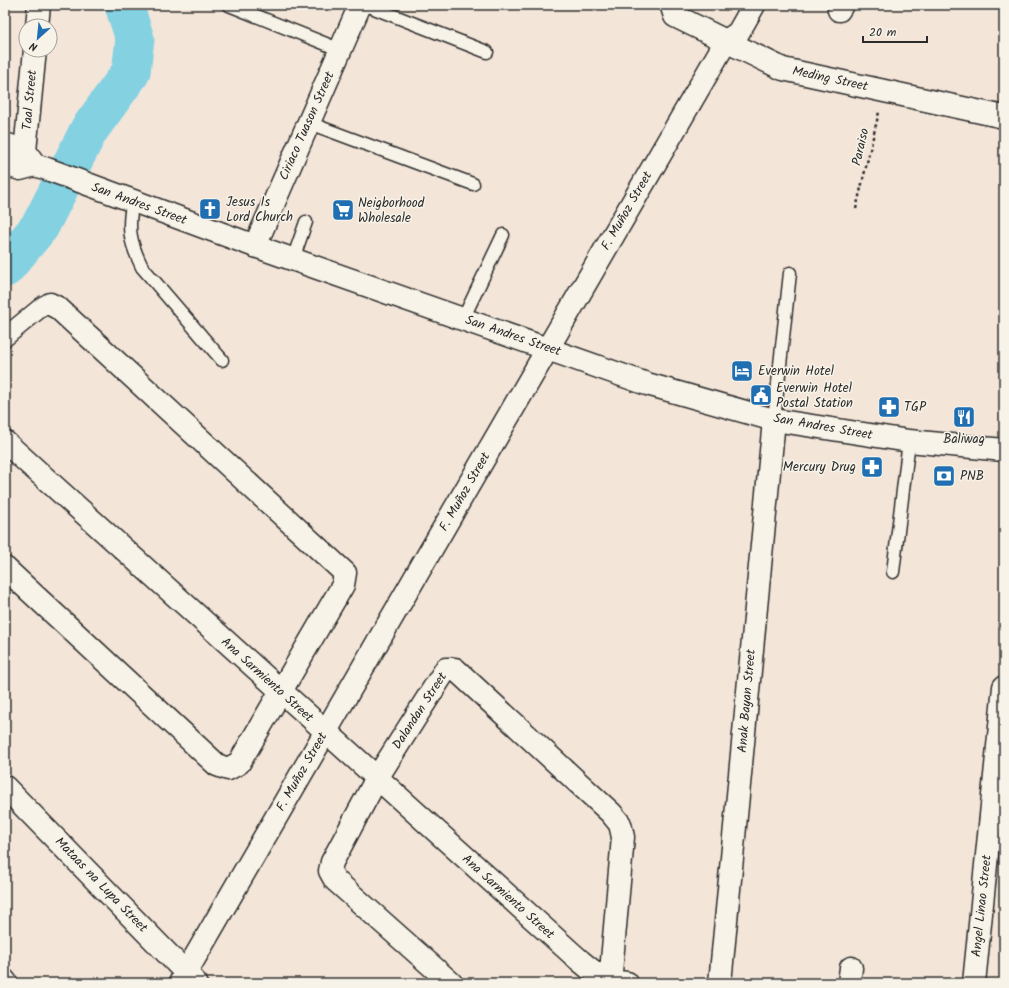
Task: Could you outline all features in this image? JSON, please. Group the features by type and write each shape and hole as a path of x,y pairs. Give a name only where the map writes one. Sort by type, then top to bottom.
{"street":[{"path":"38,18 39,5"},
{"name":"Ciriaco Tuason Street","path":"255,246 360,5"},
{"name":"F. Muñoz Street","path":"188,980 325,733 548,348 726,42 738,33 754,5"},
{"name":"Meding Street","path":"672,6 675,16 726,42 783,68 1004,117"},
{"name":"Taal Street","path":"28,157 34,58"},
{"name":"San Andres Street","path":"5,164 20,169 28,157 78,181 132,201 255,246 647,384 774,420 909,441 1004,450"},
{"path":"5,337 44,305 50,304 58,308 345,573 343,585 239,763 228,769 217,765 5,568"},
{"name":"Anak Bayan Street","path":"720,983 774,420"},
{"name":"Ana Sarmiento Street","path":"5,442 325,733 377,778 578,960 596,975 616,982"},
{"name":"Dalandan Street","path":"451,983 335,880 330,871 332,862 377,778 446,669 454,669 611,813 620,824 624,837 616,982"},
{"name":"Angel Linao Street","path":"974,983 1004,687"},
{"name":"Mataas na Lupa Street","path":"5,787 188,980"},
{"path":"5,978 9,983"}],"lane":[{"path":"229,5 340,50"},
{"path":"366,5 487,52"},
{"path":"309,123 473,184"},
{"path":"132,201 129,230 133,249 142,267 222,360"},
{"path":"293,259 306,222"},
{"path":"463,319 503,235"},
{"path":"774,420 790,273"},
{"path":"893,572 909,441"}],"path":[{"name":"Paraiso","path":"856,209 884,91"}],"waterway":[{"path":"5,268 40,226 89,130 131,72 135,39 124,5"}],"place":[{"name":"Jesus Is Lord Church","path":"210,209"},
{"name":"Neigborhood Wholesale","path":"343,210"},
{"name":"Everwin Hotel","path":"742,371"},
{"name":"Everwin Hotel Postal Station","path":"761,395"},
{"name":"TGP","path":"889,407"},
{"name":"Baliwag","path":"964,417"},
{"name":"Mercury Drug","path":"872,467"},
{"name":"PNB","path":"944,476"}]}
